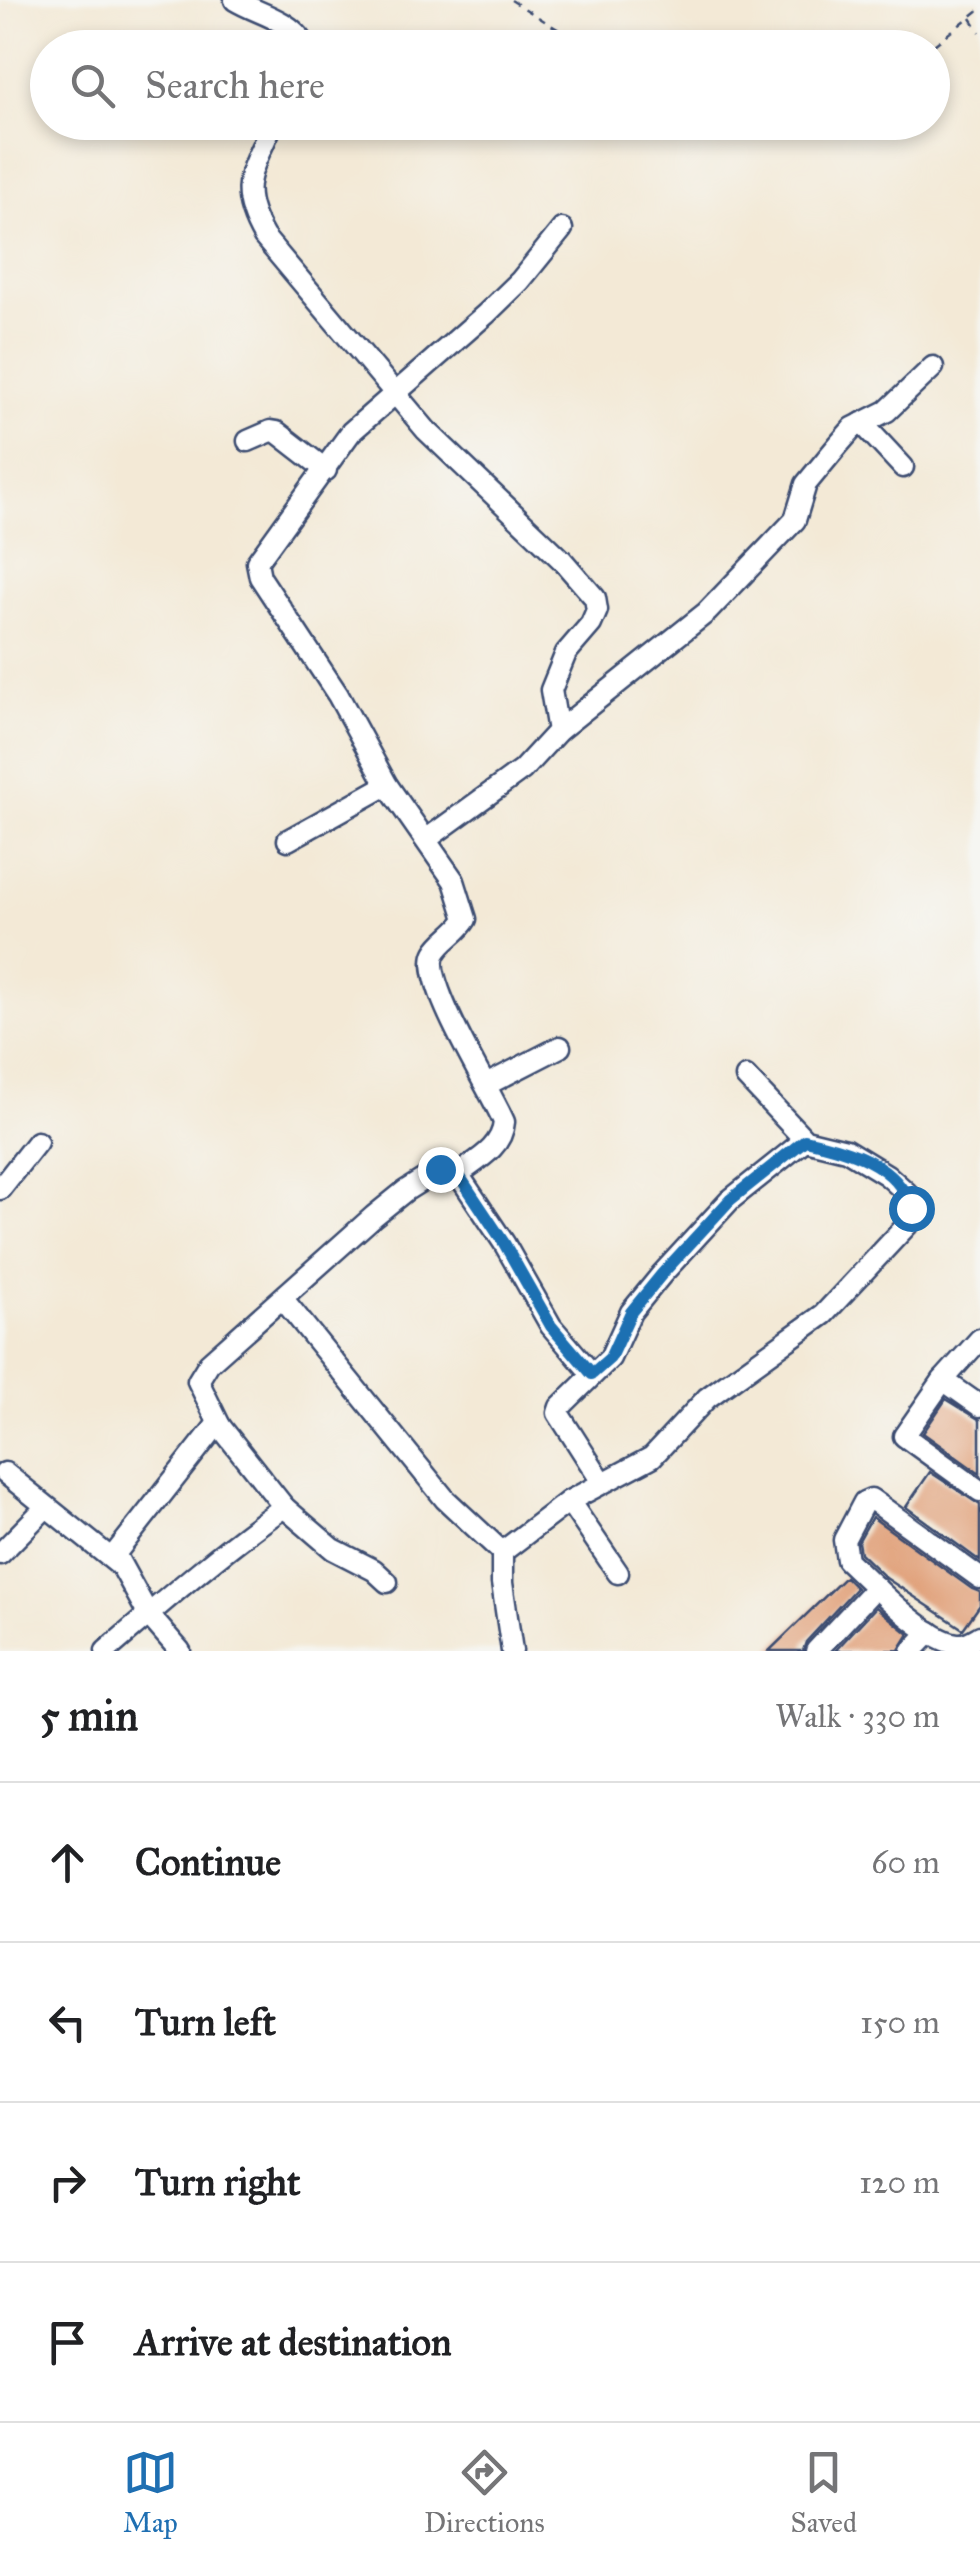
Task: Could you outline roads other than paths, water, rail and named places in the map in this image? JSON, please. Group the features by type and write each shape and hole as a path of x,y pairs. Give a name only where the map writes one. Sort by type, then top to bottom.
{"street":[{"path":"236,0 293,30"},
{"path":"265,140 246,194 250,212 264,237 426,430 562,560 595,598 596,610 590,624 566,654 551,690 558,732"},
{"path":"458,1174 492,1149 503,1134 504,1122 456,1035 432,965 435,952 466,918 454,881 388,786 338,695 256,569 260,556 351,432 498,303 562,229"},
{"path":"427,839 522,770 558,732 707,612 795,520 806,484 839,444 862,424 887,411 933,367"},
{"path":"862,424 903,468"},
{"path":"248,441 277,432 326,470"},
{"path":"288,840 388,786"},
{"path":"486,1085 560,1047"},
{"path":"502,1552 569,1500 652,1457 707,1398 824,1314 910,1222 906,1193 879,1168 846,1150 805,1140 746,1076"},
{"path":"602,1482 558,1413 564,1402 610,1358 631,1312 730,1200 805,1140"},
{"path":"0,1190 37,1142"},
{"path":"387,1582 374,1570 333,1549 284,1507 220,1426 198,1381 201,1374 405,1191 440,1169 458,1174 504,1243 551,1326 592,1374"},
{"path":"283,1299 445,1500 502,1552 502,1582 512,1651"},
{"path":"980,1340 943,1380 904,1436 980,1491"},
{"path":"943,1380 980,1406"},
{"path":"180,1651 148,1614 118,1564 116,1552 215,1427 220,1426"},
{"path":"5,1473 118,1564"},
{"path":"980,1578 871,1499 864,1502 847,1534 847,1560 930,1632 955,1644 980,1636"},
{"path":"569,1500 618,1574"},
{"path":"106,1651 192,1576 284,1507"},
{"path":"0,1554 45,1508"},
{"path":"816,1651 876,1587"},
{"path":"912,1651 930,1632"}]}
